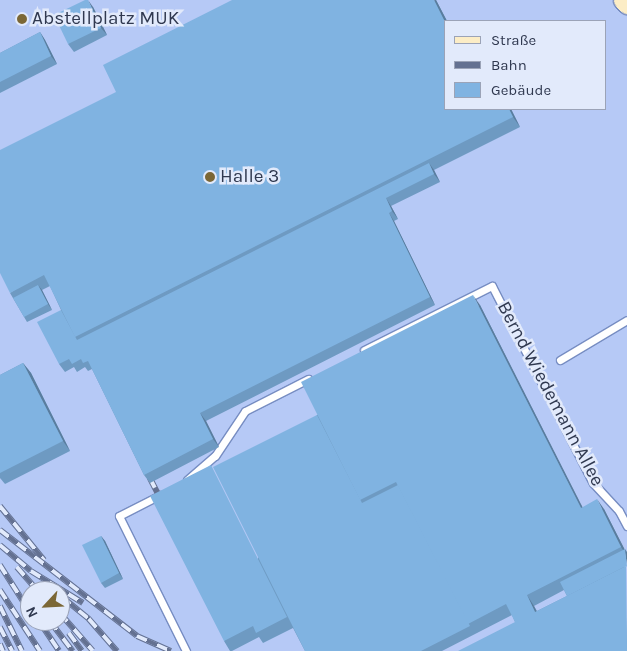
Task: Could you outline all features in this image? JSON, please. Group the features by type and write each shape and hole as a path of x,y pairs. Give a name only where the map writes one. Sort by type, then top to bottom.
{"main road":[{"path":"623,0 627,4"}],"lane":[{"name":"Bernd Wiedemann Allee","path":"358,353 492,286 593,483 620,511 627,526"},
{"path":"560,360 627,320"},
{"path":"177,486 215,456 245,411 313,376"},
{"path":"169,490 119,516 186,651"}],"building":[{"path":"88,0 101,28 68,44 54,15"},
{"name":"Halle 3","path":"232,0 434,0 444,20 444,110 510,110 513,117 75,337 44,275 10,293 0,273 0,150 116,92 103,65"},
{"path":"40,32 51,56 0,82 0,53"},
{"path":"429,163 434,174 386,198 392,211 389,213 430,297 200,413 213,439 144,475 88,361 83,363 81,359 72,364 69,359 59,364 37,322 61,310 77,340"},
{"path":"38,285 48,304 24,317 13,298"},
{"path":"473,295 581,508 597,499 621,547 527,595 535,612 626,566 627,651 458,651 515,622 506,604 468,624 396,482 360,500 301,382"},
{"path":"23,363 63,441 0,473 0,375"},
{"path":"317,415 362,503 398,485 470,626 421,651 305,651 213,467"},
{"path":"211,465 287,617 256,633 253,626 224,641 150,496"},
{"path":"101,536 119,573 101,583 82,545"},
{"path":"625,549 627,567 567,596 560,582"}],"railway":[{"path":"150,478 163,504"},
{"path":"0,506 44,560"},
{"path":"0,530 137,636 171,651"},
{"path":"0,545 31,571 83,603"},
{"path":"0,565 20,596"},
{"path":"17,567 29,581"},
{"path":"0,590 40,651"},
{"path":"70,604 89,619 117,651"},
{"path":"0,606 22,651"},
{"path":"70,625 93,651"},
{"path":"0,627 12,651"},
{"path":"46,631 59,651"},
{"path":"58,631 73,651"},
{"path":"69,633 82,651"},
{"path":"0,644 3,651"}],"place":[{"name":"Abstellplatz MUK","path":"22,19"},
{"name":"Halle 3","path":"210,177"}]}
